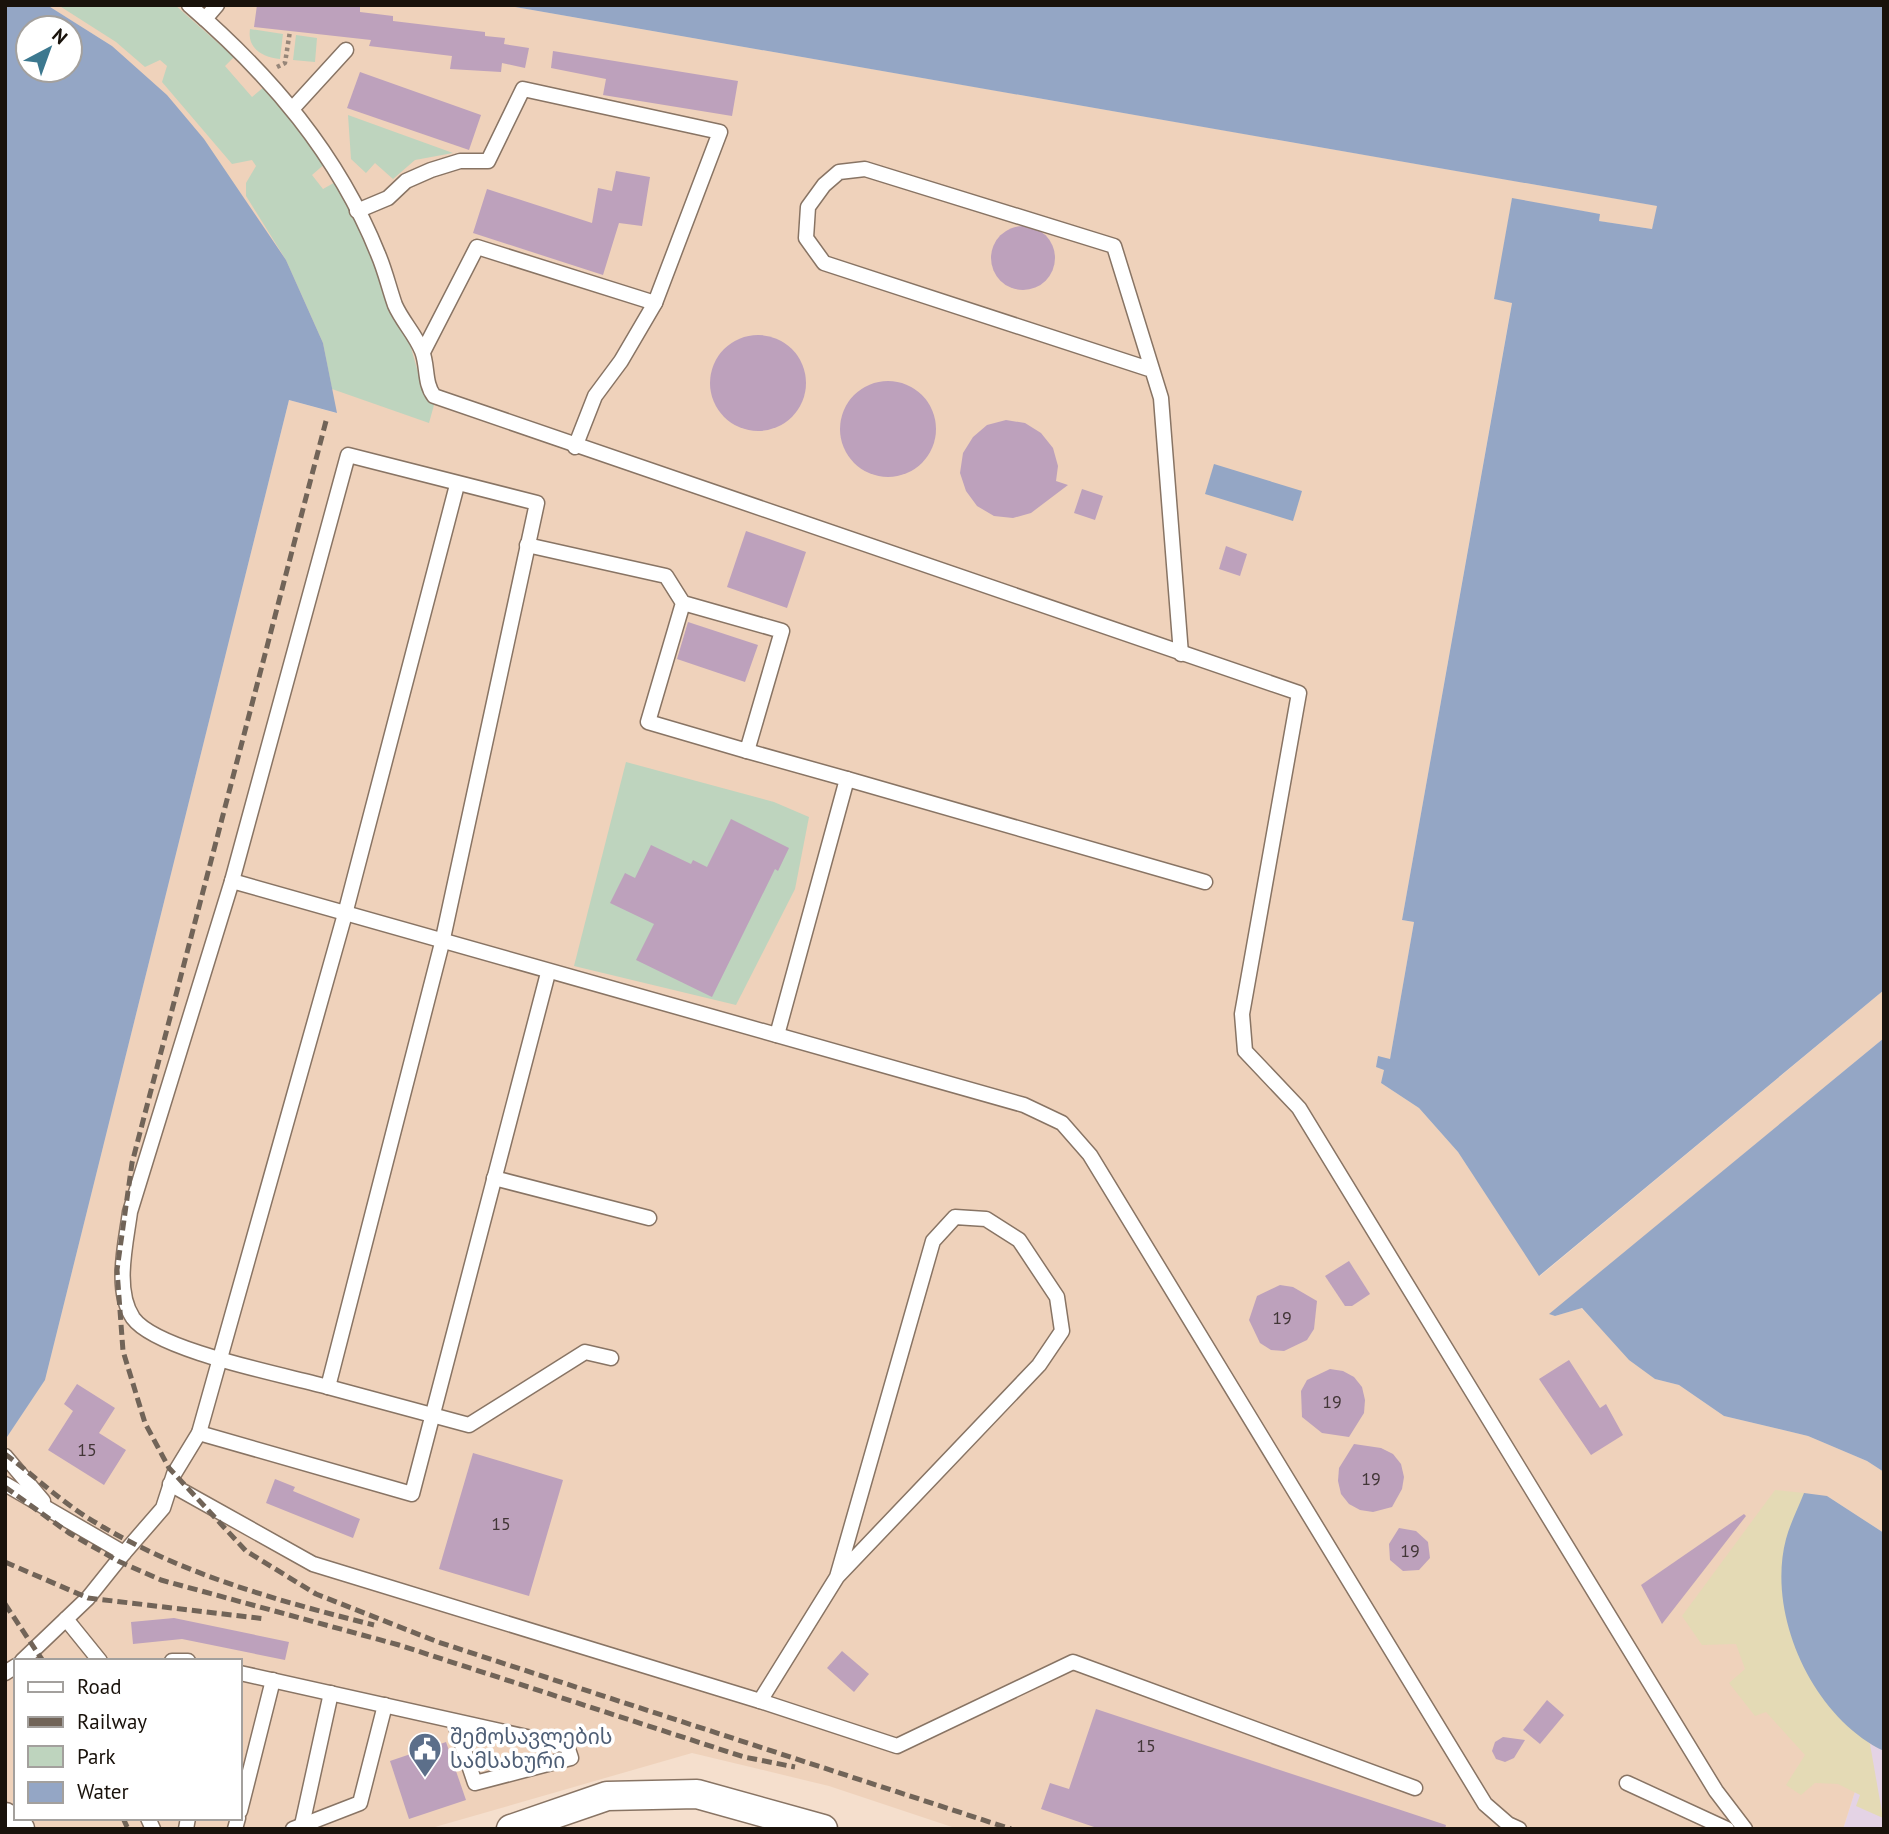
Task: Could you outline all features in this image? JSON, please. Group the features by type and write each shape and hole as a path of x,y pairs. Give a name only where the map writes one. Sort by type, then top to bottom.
{"street":[{"path":"511,1829 607,1796 697,1794 823,1829"},
{"path":"5,1817 20,1829"}],"lane":[{"path":"189,5 264,75 293,108 341,180 378,253 396,307 423,352 429,389 434,396 575,447 1299,693 1242,1014 1245,1051 1299,1108 1716,1791 1745,1829"},
{"path":"205,19 217,5"},
{"path":"293,108 346,51"},
{"path":"357,211 388,198 406,181 431,170 460,161 488,161 523,89 720,132 655,303 621,361 594,396 575,447"},
{"path":"1152,370 824,262 806,238 808,207 824,185 839,172 865,169 1114,246 1161,398 1181,654"},
{"path":"423,352 477,247 655,303"},
{"path":"328,1387 442,943 537,503 348,456 232,881 130,1212 124,1256 124,1291 133,1318 164,1342 328,1387 469,1425 584,1352 611,1358"},
{"path":"24,1659 66,1619 163,1508 170,1484 199,1433 345,914 457,485"},
{"path":"527,545 666,576 683,603 782,631 747,751"},
{"path":"683,603 648,722 1205,882"},
{"path":"777,1035 847,779"},
{"path":"232,881 442,943 1024,1105 1062,1124 1090,1155 1485,1804 1508,1824 1519,1829"},
{"path":"199,1433 412,1494 548,972"},
{"path":"494,1178 649,1218"},
{"path":"760,1701 837,1577 1039,1365 1062,1331 1057,1297 1019,1240 986,1219 955,1217 933,1241 837,1577"},
{"path":"5,1456 50,1510"},
{"path":"5,1484 124,1553"},
{"path":"170,1484 313,1564 897,1745 1073,1662 1415,1788"},
{"path":"66,1619 98,1659"},
{"path":"242,1673 567,1746 571,1758 475,1783 454,1721"},
{"path":"242,1803 273,1680"},
{"path":"298,1827 331,1693"},
{"path":"298,1827 360,1803 385,1705"},
{"path":"1627,1783 1727,1829"}],"path":[{"path":"264,75 285,63 290,31"}],"shaded area":[{"path":"47,5 503,5 1658,206 1652,229 1598,221 1599,214 1512,199 1495,299 1512,302 1402,920 1414,922 1390,1059 1381,1083 1419,1108 1458,1152 1540,1276 1884,990 1884,1038 1550,1314 1555,1316 1581,1308 1655,1379 1679,1385 1724,1416 1808,1436 1867,1461 1884,1472 1884,1533 1827,1496 1782,1586 1789,1628 1808,1675 1838,1715 1870,1744 1843,1829 958,1829 829,1786 692,1753 428,1829 5,1829 5,1440 45,1380 289,400 336,413 112,46 84,28 84,14 61,14"},
{"path":"1870,1744 1884,1751 1884,1829 1843,1829"}],"green space":[{"path":"58,5 175,5 234,57 225,66 252,97 264,87 327,162 312,175 323,189 339,180 405,326 421,383 434,405 429,423 332,389 323,343 286,260 246,196 246,183 256,166 252,160 232,164 162,82 167,66 160,60 145,67 116,42 84,22 84,14 72,14"},
{"path":"250,29 283,34 280,59 268,56 254,47"},
{"path":"296,35 317,38 315,62 293,60"},
{"path":"348,115 453,153 415,160 393,179 375,163 366,173 351,159"},
{"path":"626,762 774,802 809,817 795,889 736,1005 574,966"}],"sand":[{"path":"1775,1490 1804,1493 1786,1540 1838,1715 1870,1744 1883,1818 1856,1806 1860,1795 1838,1784 1815,1783 1801,1795 1786,1785 1805,1755 1766,1712 1755,1716 1729,1683 1745,1669 1736,1644 1702,1645 1682,1616"}],"water":[{"path":"5,5 47,5 61,14 14,14 14,84 84,84 84,28 112,46 167,95 204,139 286,260 323,343 337,413 289,400 45,1380 5,1440"},
{"path":"503,5 1884,5 1884,990 1539,1276 1458,1152 1419,1108 1381,1083 1384,1070 1376,1067 1378,1056 1390,1059 1414,922 1402,920 1512,303 1494,299 1512,198 1600,214 1599,221 1652,229 1657,206"},
{"path":"1214,464 1302,491 1293,521 1205,494"},
{"path":"1884,1038 1884,1472 1867,1461 1808,1436 1724,1416 1679,1385 1655,1379 1629,1360 1582,1308 1555,1316 1549,1314"},
{"path":"1804,1493 1827,1496 1884,1533 1884,1751 1859,1735 1836,1714 1801,1661 1789,1631 1783,1599 1782,1569 1786,1539"}],"building":[{"path":"257,5 360,5 360,12 393,16 393,21 485,32 485,36 505,38 504,44 529,48 525,68 502,63 501,72 450,69 452,56 369,46 371,40 254,27"},
{"path":"553,51 738,81 732,116 603,95 606,79 551,68"},
{"path":"360,72 481,115 469,150 347,108"},
{"path":"616,171 650,177 642,226 619,223 603,275 473,233 487,189 592,223 598,188 612,191"},
{"path":"1017,226 1029,226 1046,235 1053,246 1053,270 1046,281 1029,290 1017,290 1005,285 996,276 991,264 991,252 996,240 1005,231"},
{"path":"758,335 776,338 792,349 803,365 806,383 803,401 792,417 776,428 758,431 740,428 724,417 713,401 710,383 713,365 724,349 740,338"},
{"path":"888,381 907,384 922,395 933,410 936,429 933,448 922,463 907,474 888,477 869,474 854,463 843,448 840,429 843,410 854,395 869,384"},
{"path":"1006,420 1025,423 1041,433 1053,448 1058,466 1056,481 1068,485 1031,513 1013,518 994,516 977,506 966,491 960,473 963,453 973,437 987,425"},
{"path":"1082,489 1103,496 1095,520 1074,513"},
{"path":"746,531 806,552 787,608 727,587"},
{"path":"1226,546 1247,554 1240,576 1219,569"},
{"path":"688,622 758,645 745,682 677,659"},
{"path":"731,819 789,848 778,871 775,869 712,997 636,960 654,924 610,903 625,873 635,878 651,845 691,864 693,860 707,867"},
{"path":"1349,1261 1370,1294 1352,1306 1345,1306 1325,1276"},
{"path":"1280,1285 1293,1287 1317,1301 1314,1329 1307,1340 1284,1351 1271,1350 1260,1343 1249,1320 1257,1296"},
{"path":"1569,1360 1600,1408 1606,1404 1623,1435 1591,1455 1539,1379"},
{"path":"1330,1369 1343,1371 1354,1377 1362,1387 1364,1413 1349,1437 1322,1433 1302,1417 1301,1391 1307,1380"},
{"path":"77,1384 115,1408 99,1433 126,1450 104,1485 48,1450 73,1411 64,1404"},
{"path":"1354,1444 1381,1448 1393,1454 1401,1464 1404,1477 1402,1489 1392,1507 1373,1512 1360,1510 1349,1504 1341,1494 1339,1468"},
{"path":"473,1453 563,1480 529,1596 439,1569"},
{"path":"275,1479 295,1487 293,1491 360,1519 353,1538 266,1503"},
{"path":"1744,1514 1746,1516 1662,1624 1641,1585"},
{"path":"1399,1528 1416,1531 1428,1542 1430,1558 1419,1570 1403,1571 1390,1560 1389,1544"},
{"path":"174,1618 289,1642 285,1660 182,1639 133,1644 131,1622"},
{"path":"842,1651 869,1674 854,1692 827,1668"},
{"path":"1547,1700 1564,1715 1540,1744 1523,1730"},
{"path":"1096,1709 1446,1825 1445,1829 1100,1829 1041,1809 1050,1783 1069,1789"},
{"path":"1503,1737 1525,1740 1514,1758 1505,1762 1496,1759 1492,1751 1495,1742"},
{"path":"446,1742 466,1800 409,1819 390,1761"}],"railway":[{"path":"326,421 132,1163 117,1270 123,1351 145,1423 169,1468 246,1551 316,1594 438,1642 1011,1829"},
{"path":"5,1454 64,1502 119,1536 153,1553 225,1582 374,1625"},
{"path":"5,1487 69,1533 118,1561 161,1580 399,1645 744,1757 795,1767"},
{"path":"5,1562 88,1598 266,1619"},
{"path":"5,1604 42,1659"},
{"path":"124,1820 128,1829"}],"place":[{"name":"შემოსავლების სამსახური","path":"425,1779"}]}
